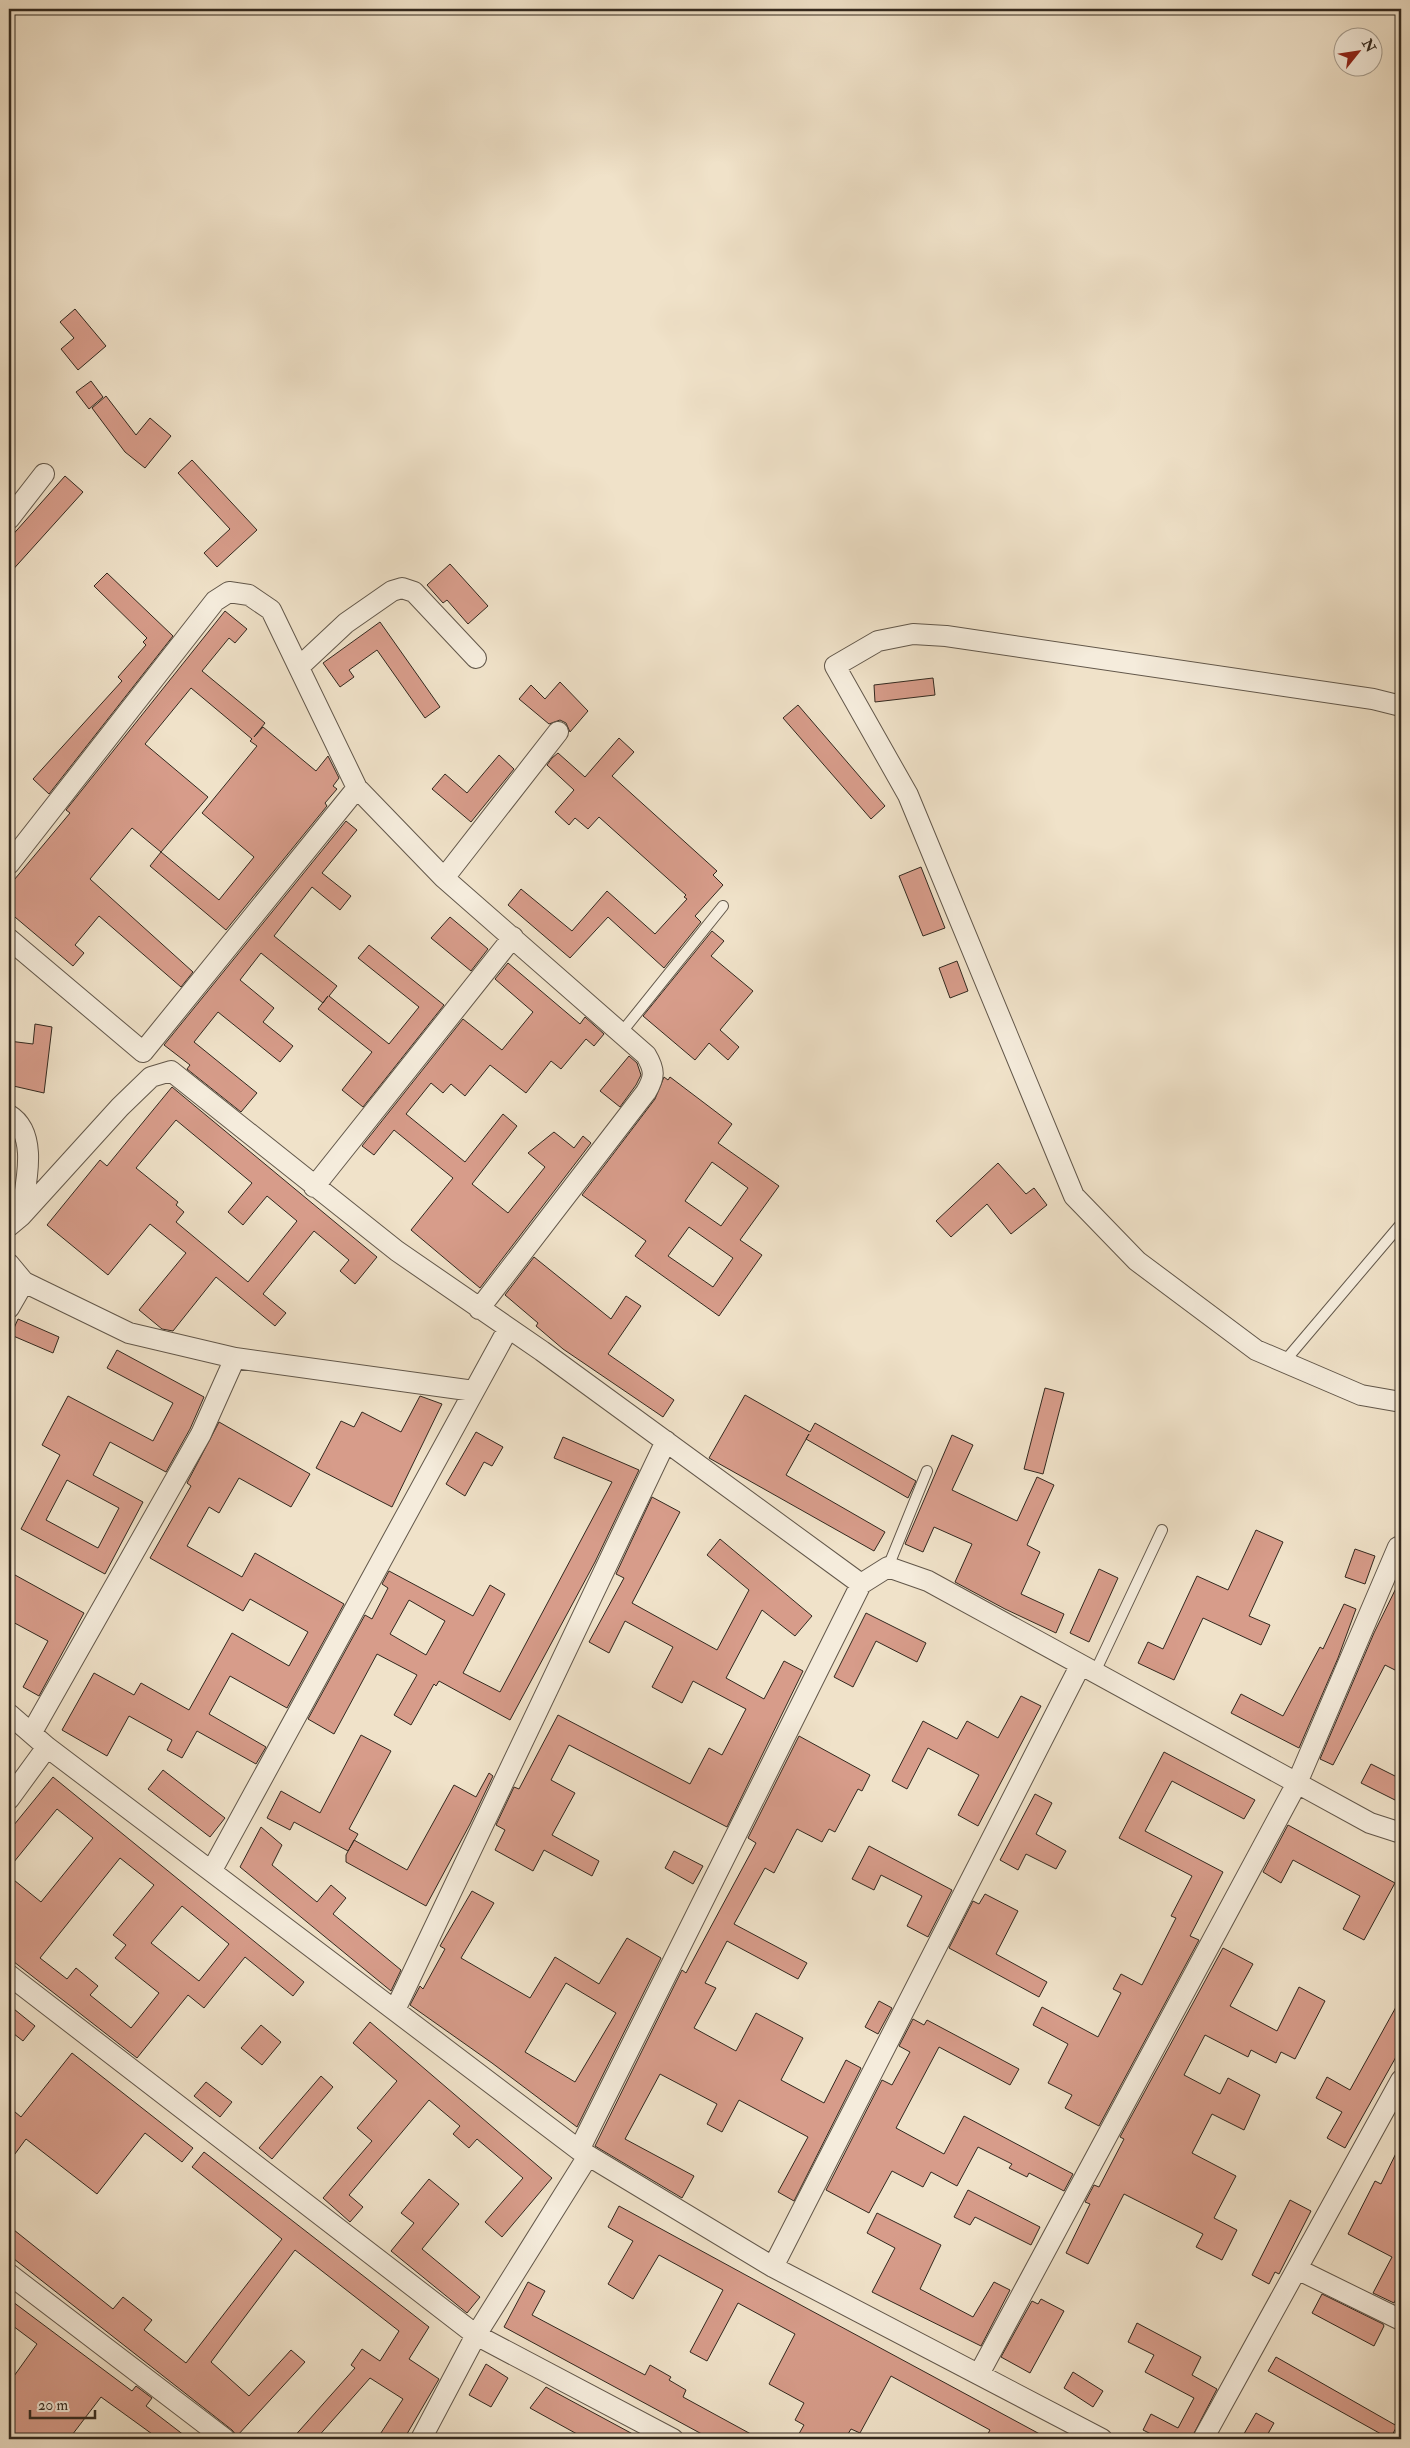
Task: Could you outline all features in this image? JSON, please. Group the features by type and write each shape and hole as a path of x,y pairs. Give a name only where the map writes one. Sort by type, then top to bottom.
{"street":[{"path":"9,519 44,474"},
{"path":"299,667 346,623 392,591 402,588 414,592 476,658"},
{"path":"9,864 215,601 230,592 249,595 271,610 357,788 444,878 646,1055 652,1065 653,1080 479,1310"},
{"path":"1401,706 1373,699 1178,669 930,635 913,634 878,641 835,666 908,795 1074,1196 1137,1261 1256,1350 1361,1395 1401,1402"},
{"path":"444,878 558,732"},
{"path":"143,1052 357,788"},
{"path":"314,1187 513,937"},
{"path":"9,939 143,1052 171,1071 314,1187 397,1251 666,1441 861,1584"},
{"path":"15,1221 150,1077 171,1071"},
{"path":"9,1115 16,1119 26,1137 27,1167 15,1221"},
{"path":"9,1264 24,1282 129,1334 234,1358 474,1391"},
{"path":"9,1308 24,1282"},
{"path":"212,1870 508,1329"},
{"path":"32,1732 201,1434 234,1358"},
{"path":"395,2010 666,1441"},
{"path":"978,2374 1297,1783 1398,1546"},
{"path":"421,2439 476,2335 583,2153 861,1584 888,1567 928,1581 1370,1824 1401,1833"},
{"path":"773,2267 1087,1669"},
{"path":"9,1714 48,1747 583,2153 773,2267 1102,2439"},
{"path":"9,1799 48,1747"},
{"path":"9,1975 476,2335 673,2439"},
{"path":"1203,2439 1401,2080"},
{"path":"1297,2270 1401,2320"},
{"path":"9,2274 225,2439"}],"lane":[{"path":"621,1033 723,906"},
{"path":"1284,1362 1401,1224"},
{"path":"888,1567 927,1471"},
{"path":"1087,1669 1162,1530"}],"building":[{"path":"75,309 106,346 78,370 61,349 74,338 60,322"},
{"path":"91,381 103,397 89,409 76,392"},
{"path":"106,396 136,435 150,418 171,436 145,468 125,452 92,408"},
{"path":"192,460 257,530 217,567 204,553 230,529 178,473"},
{"path":"65,476 83,492 9,574 9,539"},
{"path":"450,564 488,606 468,624 447,600 443,603 427,585"},
{"path":"107,573 173,636 49,794 33,779 122,681 118,677 146,645 143,642 147,638 94,586"},
{"path":"225,611 247,629 235,643 229,638 202,671 265,723 254,737 263,727 316,771 328,756 339,778 333,786 337,789 325,803 327,806 226,930 150,866 161,852 132,828 90,879 193,972 181,987 99,916 75,945 84,953 73,966 9,912 9,886 70,813 66,810","holes":["191,688 252,739 250,741 257,746 202,813 254,857 219,900 161,852 208,797 145,744"]},
{"path":"380,622 440,707 425,718 377,650 349,670 354,677 340,687 323,663"},
{"path":"933,678 935,695 875,702 874,685"},
{"path":"560,682 588,711 570,732 566,723 560,720 549,724 519,699 531,685 545,699"},
{"path":"798,705 885,806 871,819 783,718"},
{"path":"619,738 634,752 612,776 717,871 713,875 723,885 695,916 701,922 664,968 608,917 570,958 508,905 521,889 572,931 607,891 655,934 687,899 684,897 686,895 599,817 588,829 575,818 569,825 555,812 574,790 547,765 552,758 558,753 585,777"},
{"path":"499,755 514,769 471,822 432,789 445,774 467,793"},
{"path":"346,821 357,830 322,873 351,896 340,910 312,887 274,936 337,986 329,996 389,1044 419,1007 358,958 369,945 444,1005 363,1107 342,1090 372,1052 318,1009 323,1003 261,953 240,980 274,1008 263,1022 293,1046 280,1062 218,1012 194,1042 257,1093 241,1112 187,1069 190,1065 164,1045"},
{"path":"921,867 945,928 923,936 899,876"},
{"path":"450,917 488,949 471,971 431,938"},
{"path":"712,931 724,941 711,956 753,991 720,1030 739,1047 728,1060 709,1043 695,1060 643,1016"},
{"path":"957,961 968,991 950,998 939,968"},
{"path":"508,963 580,1024 585,1017 604,1034 594,1046 586,1039 561,1069 551,1061 526,1093 490,1065 465,1096 451,1084 443,1093 431,1083 406,1114 465,1162 503,1114 517,1126 472,1184 508,1213 545,1167 528,1153 554,1132 574,1148 583,1136 591,1143 480,1288 411,1230 453,1178 394,1130 374,1155 362,1146 463,1019 502,1050 533,1012 495,979"},
{"path":"35,1024 52,1027 44,1093 9,1085 9,1041 33,1044"},
{"path":"629,1056 637,1063 641,1075 620,1107 600,1091"},
{"path":"664,1077 668,1080 670,1077 732,1124 718,1143 779,1186 740,1240 762,1255 719,1316 635,1256 646,1241 582,1195 655,1099","holes":["712,1162 748,1188 721,1226 685,1201","689,1227 733,1258 713,1287 668,1256"]},
{"path":"172,1087 377,1257 355,1284 340,1271 349,1260 314,1231 263,1294 286,1313 275,1326 216,1277 173,1331 162,1329 139,1310 186,1253 150,1224 108,1275 47,1225 100,1160 107,1166","holes":["176,1120 252,1183 228,1212 243,1225 267,1196 297,1221 248,1282 176,1222 184,1212 176,1205 178,1202 136,1168"]},
{"path":"998,1163 1026,1194 1034,1188 1047,1205 1011,1234 987,1204 951,1237 936,1221"},
{"path":"534,1257 611,1319 626,1296 641,1306 608,1354 674,1400 663,1417 563,1349 536,1326 538,1323 505,1295"},
{"path":"18,1319 59,1337 53,1353 11,1335"},
{"path":"117,1350 204,1397 190,1429 166,1472 110,1442 93,1475 143,1502 105,1574 21,1529 60,1455 42,1445 68,1396 153,1441 173,1403 107,1368","holes":["67,1480 119,1508 98,1548 46,1520"]},
{"path":"1045,1388 1064,1393 1043,1474 1024,1469"},
{"path":"745,1395 810,1432 815,1423 916,1481 908,1498 806,1439 786,1475 885,1532 874,1551 709,1458"},
{"path":"420,1396 442,1404 392,1507 316,1468 341,1421 354,1427 362,1412 401,1432"},
{"path":"219,1422 310,1474 291,1507 239,1478 219,1513 209,1507 187,1546 242,1577 255,1553 344,1604 287,1708 230,1676 209,1714 266,1747 256,1764 197,1731 182,1758 167,1750 172,1740 129,1716 107,1756 62,1730 94,1673 134,1695 141,1683 189,1710 232,1633 289,1666 308,1632 250,1599 243,1611 150,1558 191,1486 187,1483"},
{"path":"476,1432 503,1447 492,1466 484,1462 465,1496 446,1484"},
{"path":"952,1435 973,1445 952,1490 1017,1521 1037,1477 1054,1485 1027,1545 1040,1552 1021,1594 1064,1614 1056,1633 1005,1609 955,1582 972,1544 934,1527 923,1552 905,1544"},
{"path":"563,1437 639,1470 595,1562 510,1720 439,1681 436,1686 434,1684 411,1725 394,1715 417,1675 377,1654 334,1734 308,1719 365,1615 372,1619 388,1588 382,1584 389,1571 473,1616 490,1585 505,1594 463,1673 500,1692 612,1482 554,1458","holes":["409,1600 445,1621 426,1655 390,1634"]},
{"path":"652,1497 680,1512 632,1603 717,1650 749,1590 707,1555 720,1539 812,1616 795,1636 762,1610 726,1678 764,1699 784,1661 803,1671 727,1827 569,1745 551,1780 575,1793 552,1835 599,1861 592,1876 544,1850 533,1871 495,1850 505,1830 496,1825 514,1787 519,1789 558,1715 690,1784 709,1748 722,1755 746,1709 693,1681 682,1703 652,1687 673,1647 625,1621 609,1653 589,1642 624,1578 616,1574"},
{"path":"1256,1530 1283,1542 1249,1616 1270,1625 1261,1645 1203,1618 1174,1680 1138,1663 1148,1642 1163,1649 1197,1576 1228,1590"},
{"path":"1355,1549 1375,1556 1365,1584 1345,1577"},
{"path":"1099,1569 1118,1578 1089,1642 1070,1633"},
{"path":"15,1575 84,1613 39,1696 23,1687 48,1641 9,1620 9,1586"},
{"path":"1401,1578 1401,1673 1385,1665 1333,1765 1320,1759 1374,1633"},
{"path":"1344,1604 1356,1609 1338,1658 1299,1748 1231,1713 1241,1694 1283,1716 1320,1647 1323,1649"},
{"path":"866,1613 926,1643 917,1662 876,1641 853,1687 834,1677"},
{"path":"1021,1696 1041,1706 978,1826 958,1815 979,1775 928,1748 907,1789 892,1781 923,1721 957,1739 967,1721 998,1738"},
{"path":"361,1735 391,1751 349,1829 358,1834 348,1851 294,1822 290,1830 267,1818 281,1791 320,1813"},
{"path":"799,1736 870,1775 862,1791 858,1789 835,1832 829,1829 822,1842 797,1829 774,1873 765,1868 734,1924 807,1963 798,1979 727,1941 705,1983 716,1988 694,2028 736,2051 756,2013 803,2038 781,2080 824,2103 846,2060 861,2068 794,2201 778,2192 808,2137 739,2100 722,2132 707,2124 717,2104 660,2074 625,2139 694,2176 682,2198 595,2146 682,1970 686,1973 756,1843 748,1838"},
{"path":"1164,1752 1255,1800 1244,1819 1172,1781 1145,1831 1223,1872 1190,1936 1199,1940 1099,2126 1065,2108 1072,2095 1048,2083 1068,2044 1033,2025 1042,2007 1098,2037 1121,1993 1113,1989 1121,1974 1142,1985 1176,1918 1171,1916 1192,1876 1119,1838"},
{"path":"1371,1764 1401,1779 1401,1803 1361,1783"},
{"path":"163,1770 225,1818 210,1837 148,1789"},
{"path":"489,1773 493,1776 470,1824 426,1906 346,1862 346,1855 354,1840 407,1870 454,1785 476,1797"},
{"path":"53,1777 304,1982 293,1996 245,1957 204,2008 188,1995 137,2058 9,1958 9,1876 41,1902 93,1838 57,1809 9,1868 9,1831","holes":["120,1858 154,1885 113,1935 126,1945 115,1958 159,1993 131,2028 90,1995 98,1986 76,1968 67,1979 40,1958","182,1906 229,1944 199,1981 151,1943"]},
{"path":"1035,1794 1052,1803 1036,1834 1066,1851 1056,1869 1026,1854 1018,1870 1000,1860"},
{"path":"1288,1825 1395,1883 1364,1940 1343,1929 1360,1896 1293,1860 1281,1883 1263,1872"},
{"path":"261,1827 282,1845 272,1865 317,1902 331,1885 346,1898 333,1914 401,1970 391,1991 240,1867"},
{"path":"869,1846 952,1890 928,1937 907,1926 922,1896 881,1875 874,1890 852,1879"},
{"path":"674,1851 703,1866 693,1884 665,1868"},
{"path":"472,1891 494,1903 461,1958 530,1998 555,1957 599,1984 627,1938 661,1958 577,2127 492,2063 410,2005 420,1986 423,1989 445,1949 440,1946","holes":["566,1983 616,2013 575,2082 525,2052"]},
{"path":"985,1894 1018,1911 996,1954 1047,1982 1039,1997 949,1948 973,1901 979,1904"},
{"path":"1223,1948 1253,1964 1230,2006 1277,2031 1299,1987 1325,2001 1295,2059 1281,2052 1276,2063 1251,2050 1248,2057 1205,2035 1184,2075 1220,2094 1228,2078 1260,2095 1244,2130 1212,2114 1192,2153 1236,2176 1214,2218 1237,2230 1222,2260 1196,2247 1203,2234 1124,2194 1088,2264 1066,2253 1090,2204 1085,2202 1094,2185 1099,2187 1124,2139 1120,2137"},
{"path":"1401,1998 1401,2048 1345,2148 1327,2138 1342,2112 1316,2098 1327,2077 1350,2090"},
{"path":"879,2001 892,2008 878,2034 865,2027"},
{"path":"9,2005 35,2026 23,2041 9,2030"},
{"path":"913,2019 924,2025 927,2020 1019,2069 1010,2085 939,2047 896,2128 944,2154 964,2116 1073,2174 1064,2191 1029,2173 1027,2177 1009,2168 1012,2164 978,2147 957,2186 931,2172 923,2187 892,2171 869,2213 826,2190 882,2080 892,2085 910,2052 899,2046"},
{"path":"370,2022 552,2178 502,2237 485,2222 523,2178 477,2139 469,2148 453,2134 460,2126 429,2100 349,2195 363,2207 350,2222 323,2198 372,2141 357,2128 397,2081 353,2043"},
{"path":"261,2025 281,2042 262,2065 241,2048"},
{"path":"72,2053 193,2148 182,2162 145,2133 97,2194 26,2139 9,2162 9,2107 21,2117"},
{"path":"321,2076 333,2087 272,2159 259,2148"},
{"path":"206,2082 232,2102 220,2117 194,2096"},
{"path":"1401,2143 1401,2289 1394,2303 1373,2293 1392,2257 1348,2234 1375,2181 1381,2184"},
{"path":"204,2152 429,2327 409,2359 439,2379 404,2439 377,2439 403,2399 370,2378 316,2439 292,2439 355,2368 351,2365 362,2349 380,2361 399,2331 295,2250 211,2362 249,2396 291,2350 305,2362 237,2436 232,2430 9,2255 9,2226 113,2309 123,2297 152,2320 144,2330 186,2363 282,2239 192,2167"},
{"path":"429,2179 459,2204 422,2249 480,2297 467,2313 391,2251 414,2223 401,2213"},
{"path":"968,2190 1040,2227 1031,2245 975,2217 970,2225 954,2217"},
{"path":"1290,2200 1311,2211 1279,2274 1275,2272 1269,2284 1252,2275"},
{"path":"619,2206 1049,2439 985,2439 990,2430 891,2376 860,2433 851,2429 845,2439 796,2439 804,2425 795,2420 804,2403 769,2384 795,2334 738,2303 707,2361 690,2352 723,2290 659,2255 633,2299 608,2284 633,2241 608,2227"},
{"path":"877,2213 941,2245 920,2289 973,2317 994,2282 1010,2290 981,2346 872,2292 895,2248 867,2233"},
{"path":"528,2282 545,2291 532,2315 645,2375 650,2365 671,2377 669,2380 686,2390 683,2397 760,2439 711,2439 504,2327"},
{"path":"1322,2294 1383,2324 1384,2326 1374,2346 1312,2313"},
{"path":"9,2299 132,2391 136,2386 152,2398 146,2406 189,2439 159,2439 101,2397 69,2439 9,2439 9,2383 37,2344 9,2323"},
{"path":"1041,2299 1064,2311 1030,2373 1001,2357 1032,2301 1038,2304"},
{"path":"1137,2323 1201,2357 1192,2375 1217,2389 1191,2439 1161,2439 1143,2430 1151,2414 1178,2428 1194,2398 1145,2372 1154,2355 1128,2342"},
{"path":"1276,2357 1397,2426 1390,2439 1268,2371"},
{"path":"486,2364 508,2378 491,2407 469,2395"},
{"path":"1073,2372 1103,2391 1093,2407 1064,2388"},
{"path":"546,2387 642,2439 586,2439 530,2408"},
{"path":"1256,2413 1274,2423 1265,2439 1241,2439"}]}
